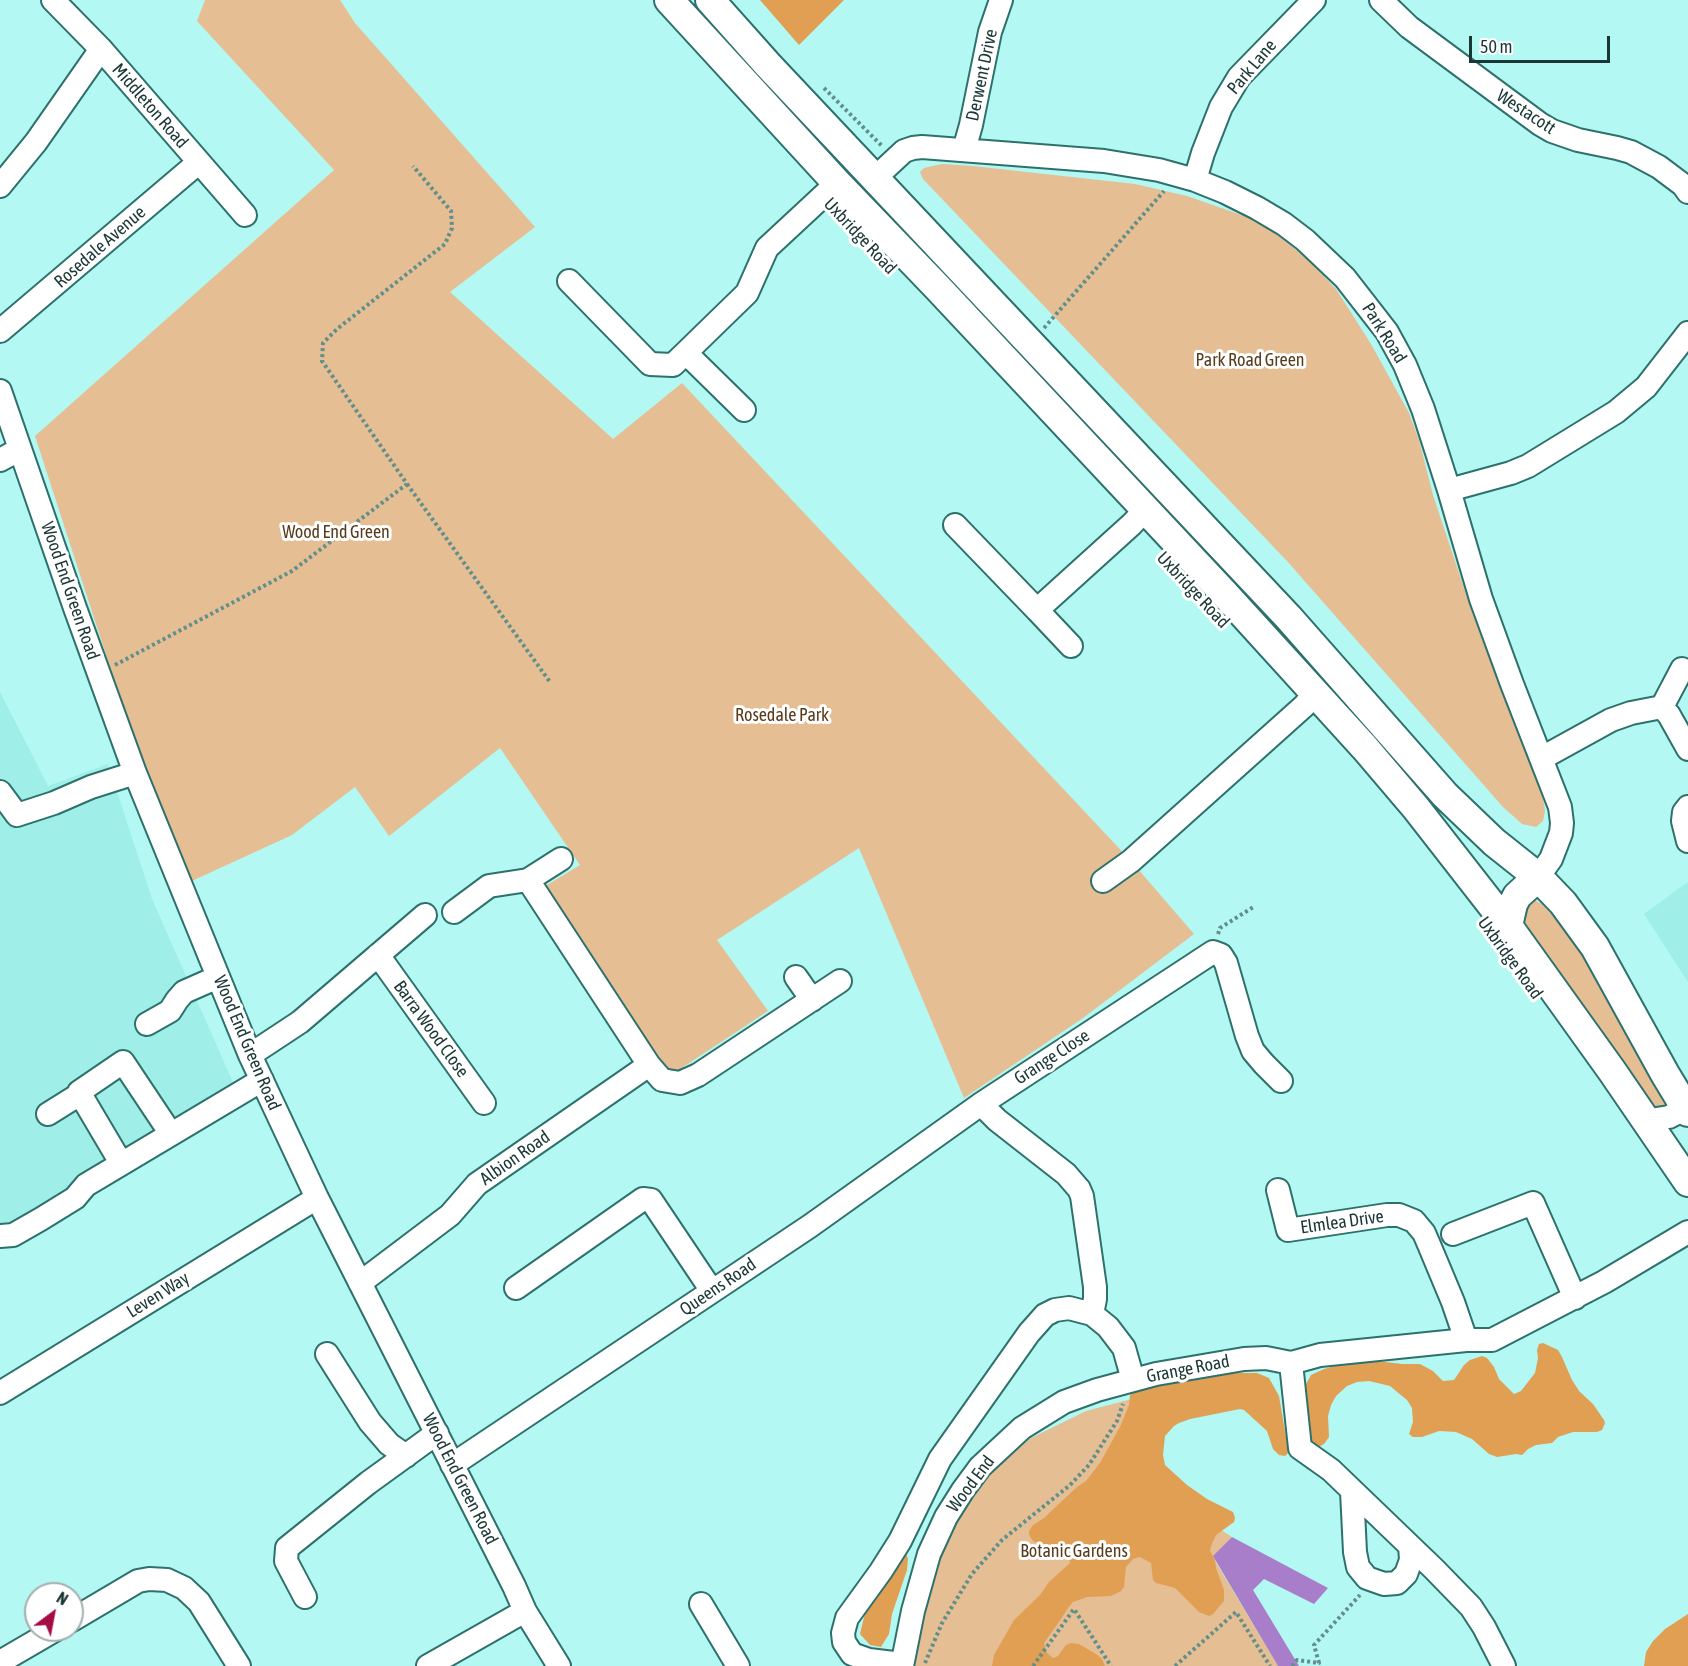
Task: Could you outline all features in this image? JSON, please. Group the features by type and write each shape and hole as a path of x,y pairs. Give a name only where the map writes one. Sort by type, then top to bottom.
{"main road":[{"name":"Uxbridge Road","path":"669,0 837,183 1316,692 1416,808 1508,926 1688,1182"},
{"path":"710,0 768,65 1289,618 1445,795 1494,842 1538,877 1563,903 1595,947 1687,1110"},
{"name":"Uxbridge Road","path":"1508,926 1517,896 1538,877"}],"street":[{"name":"Middleton Road","path":"53,0 101,50 245,215"},
{"name":"Derwent Drive","path":"964,150 990,32 1001,0"},
{"name":"Park Lane","path":"1187,177 1203,153 1221,107 1239,77 1314,0"},
{"name":"Westacott","path":"1381,0 1408,27 1540,124 1571,138 1631,152 1659,167 1683,185 1688,192"},
{"path":"0,186 36,142 101,50"},
{"name":"Park Road","path":"875,178 897,157 913,148 922,147 1133,165 1187,177 1257,208 1284,224 1324,256 1345,278 1364,300 1386,332 1405,365 1423,409 1481,599 1560,807 1561,833 1551,858 1538,877"},
{"name":"Rosedale Avenue","path":"0,331 199,162"},
{"path":"569,281 650,364 673,365 747,293 767,248 837,183"},
{"path":"1449,490 1528,466 1616,412 1646,387 1688,333"},
{"path":"686,353 744,410"},
{"name":"Wood End Green Road","path":"0,391 98,674 135,773 250,1055 317,1198 525,1611 559,1666"},
{"path":"0,460 20,449"},
{"path":"1038,610 1132,525 1145,510"},
{"path":"955,525 1071,646"},
{"path":"1662,707 1682,669"},
{"path":"1103,881 1131,861 1304,706 1316,692"},
{"path":"1542,758 1611,720 1631,713 1662,707"},
{"path":"1662,707 1688,748"},
{"path":"0,792 17,815 135,773"},
{"path":"1688,807 1684,812 1683,821 1688,841"},
{"path":"454,912 489,886 528,880 561,859"},
{"path":"528,880 649,1065 662,1080 680,1083 698,1075 840,981"},
{"path":"250,1055 300,1022 425,915"},
{"path":"1213,952 1221,955 1226,963 1253,1051 1281,1081"},
{"name":"Grange Close","path":"981,1104 1213,952"},
{"name":"Barra Wood Close","path":"378,955 484,1103"},
{"path":"147,1024 170,1011 184,992 218,977"},
{"path":"796,977 812,1000"},
{"path":"48,1114 123,1062 171,1134"},
{"name":"Albion Road","path":"360,1283 450,1215 477,1184 649,1065"},
{"path":"0,1236 12,1234 41,1219 75,1198 86,1185 262,1080"},
{"path":"80,1094 121,1163"},
{"path":"909,1666 869,1660 852,1653 844,1642 843,1633 847,1618 900,1541 940,1459 1029,1333 1045,1315 1055,1310 1069,1308 1092,1314 1095,1299 1082,1196 1079,1189 1066,1174 997,1120 981,1104"},
{"name":"Queens Road","path":"452,1466 810,1226 981,1104"},
{"path":"1643,1118 1660,1120 1687,1110"},
{"name":"Elmlea Drive","path":"1278,1190 1288,1230 1387,1215 1399,1215 1414,1221 1424,1233 1430,1246 1466,1340"},
{"name":"Leven Way","path":"0,1393 317,1198"},
{"path":"516,1288 643,1198 651,1200 712,1292"},
{"path":"1453,1234 1533,1203 1575,1298"},
{"name":"Grange Road","path":"1092,1314 1108,1327 1124,1348 1128,1381 1180,1369 1244,1359 1266,1358 1291,1363 1320,1355 1466,1340 1492,1340 1575,1298 1688,1232"},
{"path":"327,1354 370,1422 389,1444 406,1456"},
{"path":"1291,1363 1300,1448 1331,1470 1471,1607 1490,1637 1504,1666"},
{"name":"Wood End","path":"909,1666 913,1611 929,1554 946,1517 980,1467 1022,1428 1038,1417 1064,1402 1128,1381"},
{"path":"305,1597 286,1560 287,1548 368,1483 437,1433"},
{"path":"1352,1491 1355,1552 1358,1567 1367,1578 1384,1584 1396,1583 1406,1574 1411,1560 1410,1546"},
{"path":"84,1613 138,1581 167,1580 183,1588 199,1602 239,1666"},
{"path":"701,1604 736,1666"},
{"path":"428,1666 525,1611"},
{"path":"0,1662 34,1642"}],"path":[{"path":"412,166 451,211 452,228 445,244 337,329 323,343 322,361 407,484 550,682"},
{"path":"1044,328 1187,177"},
{"path":"98,674 292,572 407,484"},
{"path":"1213,952 1220,928 1255,906"},
{"path":"909,1666 942,1623 972,1574 1002,1540 1070,1485 1089,1465 1117,1421 1128,1381"},
{"path":"1292,1666 1297,1660 1318,1663 1314,1645 1361,1593"},
{"path":"1033,1666 1074,1609 1111,1666"},
{"path":"1175,1666 1236,1612 1269,1666"}],"shaded area":[{"path":"0,692 48,786 108,764 152,899 243,1105 0,1241"},
{"path":"1688,882 1688,982 1644,914"},
{"path":"1232,1537 1328,1588 1314,1604 1264,1579 1253,1590 1299,1666 1278,1666 1213,1556"}],"green space":[{"path":"205,0 340,0 355,23 535,227 450,292 613,439 682,383 1131,861 1194,934 1083,1018 964,1098 859,848 717,940 768,1011 671,1075 544,887 580,865 500,748 389,836 355,787 292,835 181,886 35,436 334,170 197,21"},
{"path":"760,0 844,0 799,45"},
{"name":"Park Road Green","path":"942,164 1135,184 1187,196 1253,219 1281,237 1336,289 1371,344 1409,413 1419,440 1433,495 1473,615 1543,797 1545,811 1543,821 1536,827 1522,824 1503,807 1287,561 923,179 920,172 924,168"},
{"path":"1534,900 1542,904 1578,948 1668,1106 1656,1110 1527,927 1522,915 1528,902"},
{"path":"1543,1343 1558,1350 1579,1391 1593,1404 1604,1420 1602,1430 1573,1432 1558,1437 1552,1443 1536,1445 1522,1455 1497,1457 1489,1454 1472,1439 1456,1432 1439,1431 1422,1437 1413,1437 1409,1434 1413,1422 1412,1408 1407,1400 1390,1386 1369,1381 1347,1386 1336,1396 1328,1416 1329,1437 1324,1444 1315,1449 1311,1445 1306,1384 1311,1375 1324,1369 1368,1360 1420,1364 1433,1371 1443,1381 1454,1380 1464,1365 1482,1356 1487,1358 1499,1379 1514,1394 1521,1391 1535,1373 1537,1350 1539,1344"},
{"path":"1227,1373 1257,1373 1269,1378 1279,1396 1288,1453 1285,1456 1279,1455 1273,1449 1267,1431 1240,1409 1179,1423 1165,1436 1163,1455 1165,1465 1187,1485 1207,1499 1233,1512 1234,1522 1216,1535 1210,1551 1224,1590 1224,1601 1209,1616 1199,1612 1175,1588 1156,1583 1153,1580 1151,1563 1140,1557 1133,1559 1126,1567 1124,1587 1121,1591 1111,1596 1087,1597 1073,1602 1044,1643 1047,1653 1053,1658 1058,1656 1066,1645 1079,1644 1102,1659 1105,1666 992,1666 994,1655 1014,1620 1070,1563 1065,1556 1033,1541 1029,1531 1033,1525 1086,1481 1100,1463 1121,1425 1129,1405 1130,1395 1163,1383"},
{"name":"Botanic Gardens","path":"1151,1394 1139,1440 1180,1504 1232,1537 1213,1557 1278,1666 913,1666 924,1605 952,1526 987,1473 1031,1438 1086,1411"},
{"path":"905,1550 908,1559 907,1570 892,1614 889,1634 881,1647 870,1645 860,1634 865,1613"},
{"path":"1688,1614 1688,1666 1644,1666 1646,1652 1653,1641 1665,1629"}],"park label":[{"name":"Wood End Green","path":"336,532"},
{"name":"Rosedale Park","path":"782,715"}]}
